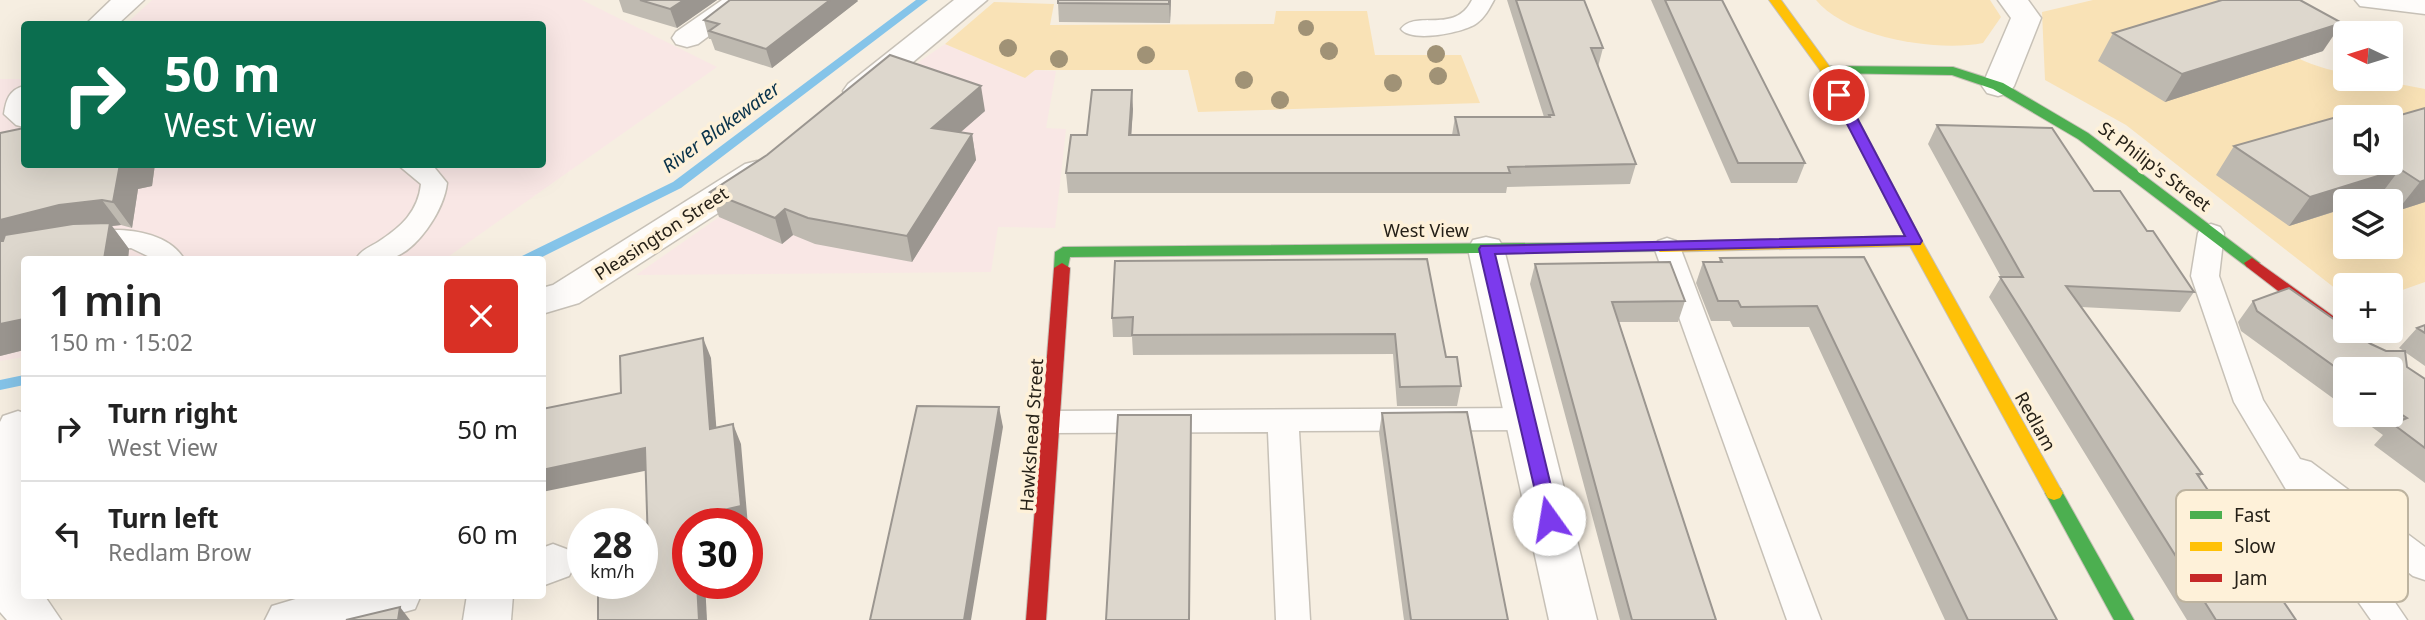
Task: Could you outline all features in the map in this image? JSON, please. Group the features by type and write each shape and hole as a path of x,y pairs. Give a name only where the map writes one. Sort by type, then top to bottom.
{"street":[{"path":"104,21 129,0"},
{"path":"687,38 743,0"},
{"path":"835,110 972,0"},
{"name":"Redlam","path":"1775,0 1826,70 1915,241 2124,620"},
{"path":"1998,86 2026,18 2013,0"},
{"path":"2370,0 2419,8 2421,0"},
{"name":"St Philip's Street","path":"1826,70 1953,71 1998,86 2083,136 2333,325"},
{"name":"Pleasington Street","path":"546,300 566,294 761,170 782,153"},
{"name":"West View","path":"1063,252 1667,247 1915,241"},
{"path":"1486,249 1573,620"},
{"name":"Hawkshead Street","path":"1036,620 1063,252"},
{"path":"14,428 17,607"},
{"path":"289,620 381,599"},
{"path":"487,620 489,599"}],"lane":[{"path":"1412,29 1457,25 1470,20 1483,0"},
{"path":"21,96 16,114 21,118"},
{"path":"373,256 407,233 424,216 435,198 435,183 417,168"},
{"path":"2211,233 2205,276 2249,402 2304,490"},
{"path":"60,248 96,240 139,239 156,245 168,256"},
{"path":"1667,247 1804,620"},
{"path":"1052,422 1526,419"},
{"path":"1283,420 1293,620"},
{"path":"2286,461 2324,490"},
{"path":"2408,553 2425,566"},
{"path":"2377,602 2390,620"}],"shaded area":[{"path":"152,0 582,0 717,67 449,256 21,256 21,358 0,361 0,79 21,79 21,168 546,168 546,21 129,21"},
{"path":"1816,0 1990,0 2001,17 1983,43 1918,43 1870,33 1830,13"},
{"path":"2093,0 2226,0 2279,47 2307,62 2333,70 2333,91 2403,91 2403,85 2425,89 2425,282 2403,290 2403,273 2333,273 2333,287 2126,125 2045,80 2042,12"},
{"path":"994,2 1054,4 1050,25 1274,24 1276,11 1367,11 1375,55 1461,55 1480,103 1198,112 1188,70 1035,70 1025,78 945,44"},
{"path":"945,44 1025,78 1035,70 1056,71 1046,128 1066,129 1055,228 998,227 991,272 636,275 719,217 894,79"}],"building":[{"path":"640,0 684,0 670,9"},
{"path":"730,0 830,0 766,49 709,31 719,24 704,20"},
{"path":"1058,0 1169,0 1169,4 1058,3"},
{"path":"1516,0 1584,0 1603,48 1591,48 1636,164 1508,167 1510,173 1066,173 1071,135 1087,135 1092,90 1132,90 1129,135 1459,135 1455,117 1550,117 1549,115 1554,115"},
{"path":"1665,0 1722,0 1805,163 1738,163"},
{"path":"2222,0 2300,0 2338,21 2333,21 2333,26 2182,74 2113,33"},
{"path":"890,55 981,86 932,128 972,134 907,236 808,218 785,209 775,218 710,192 767,155"},
{"path":"2425,108 2425,180 2420,182 2403,171 2403,114"},
{"path":"2333,118 2333,175 2381,175 2310,197 2234,146"},
{"path":"1937,125 2052,128 2094,191 2120,191 2147,231 2153,231 2194,292 2066,286 2202,474 2197,474 2208,490 2176,490 2176,556 2000,277 2023,277"},
{"path":"21,129 21,168 119,168 113,202 102,200 59,205 0,220 0,133"},
{"path":"110,223 104,256 21,256 21,320 0,324 0,241 3,241 5,235 73,224"},
{"path":"1864,257 2057,620 1968,620 1817,306 1741,307 1738,301 1718,301 1703,262 1722,262 1720,258"},
{"path":"1427,259 1446,357 1457,357 1461,386 1400,387 1395,334 1132,335 1133,317 1112,318 1115,261"},
{"path":"1670,262 1685,301 1612,302 1716,620 1632,620 1535,264"},
{"path":"2289,288 2333,319 2333,343 2369,343 2386,351 2405,351 2407,367 2425,379 2425,448 2397,427 2403,427 2403,420 2407,418 2403,415 2403,357 2333,357 2333,365 2257,311 2253,301"},
{"path":"2425,325 2425,333 2417,328"},
{"path":"703,338 710,429 733,424 741,506 672,508 672,599 698,599 699,620 598,620 598,599 658,599 658,508 647,508 645,448 546,469 546,408 621,393 620,356"},
{"path":"917,406 999,407 964,620 870,620"},
{"path":"1467,412 1508,620 1411,620 1382,413"},
{"path":"1118,415 1191,415 1189,620 1106,620"},
{"path":"2205,602 2284,602 2296,620 2216,620"},
{"path":"400,607 398,620 346,620"}],"waterway":[{"name":"River Blakewater","path":"533,256 677,185 923,0"},
{"name":"River Blakewater","path":"0,385 21,381"}],"traffic: fast":[{"path":"1826,70 1953,71 1998,86 2083,136 2252,263"},
{"path":"1062,268 1063,252 1660,247"},
{"path":"2054,493 2124,620"}],"traffic: slow":[{"path":"1775,0 1826,70 1915,241 2054,493"},
{"path":"1660,247 1915,241"}],"traffic: jam":[{"path":"2252,263 2327,320"},
{"path":"1036,620 1062,268"}],"route":[{"path":"1549,519 1486,249 1915,241 1839,95"}]}
